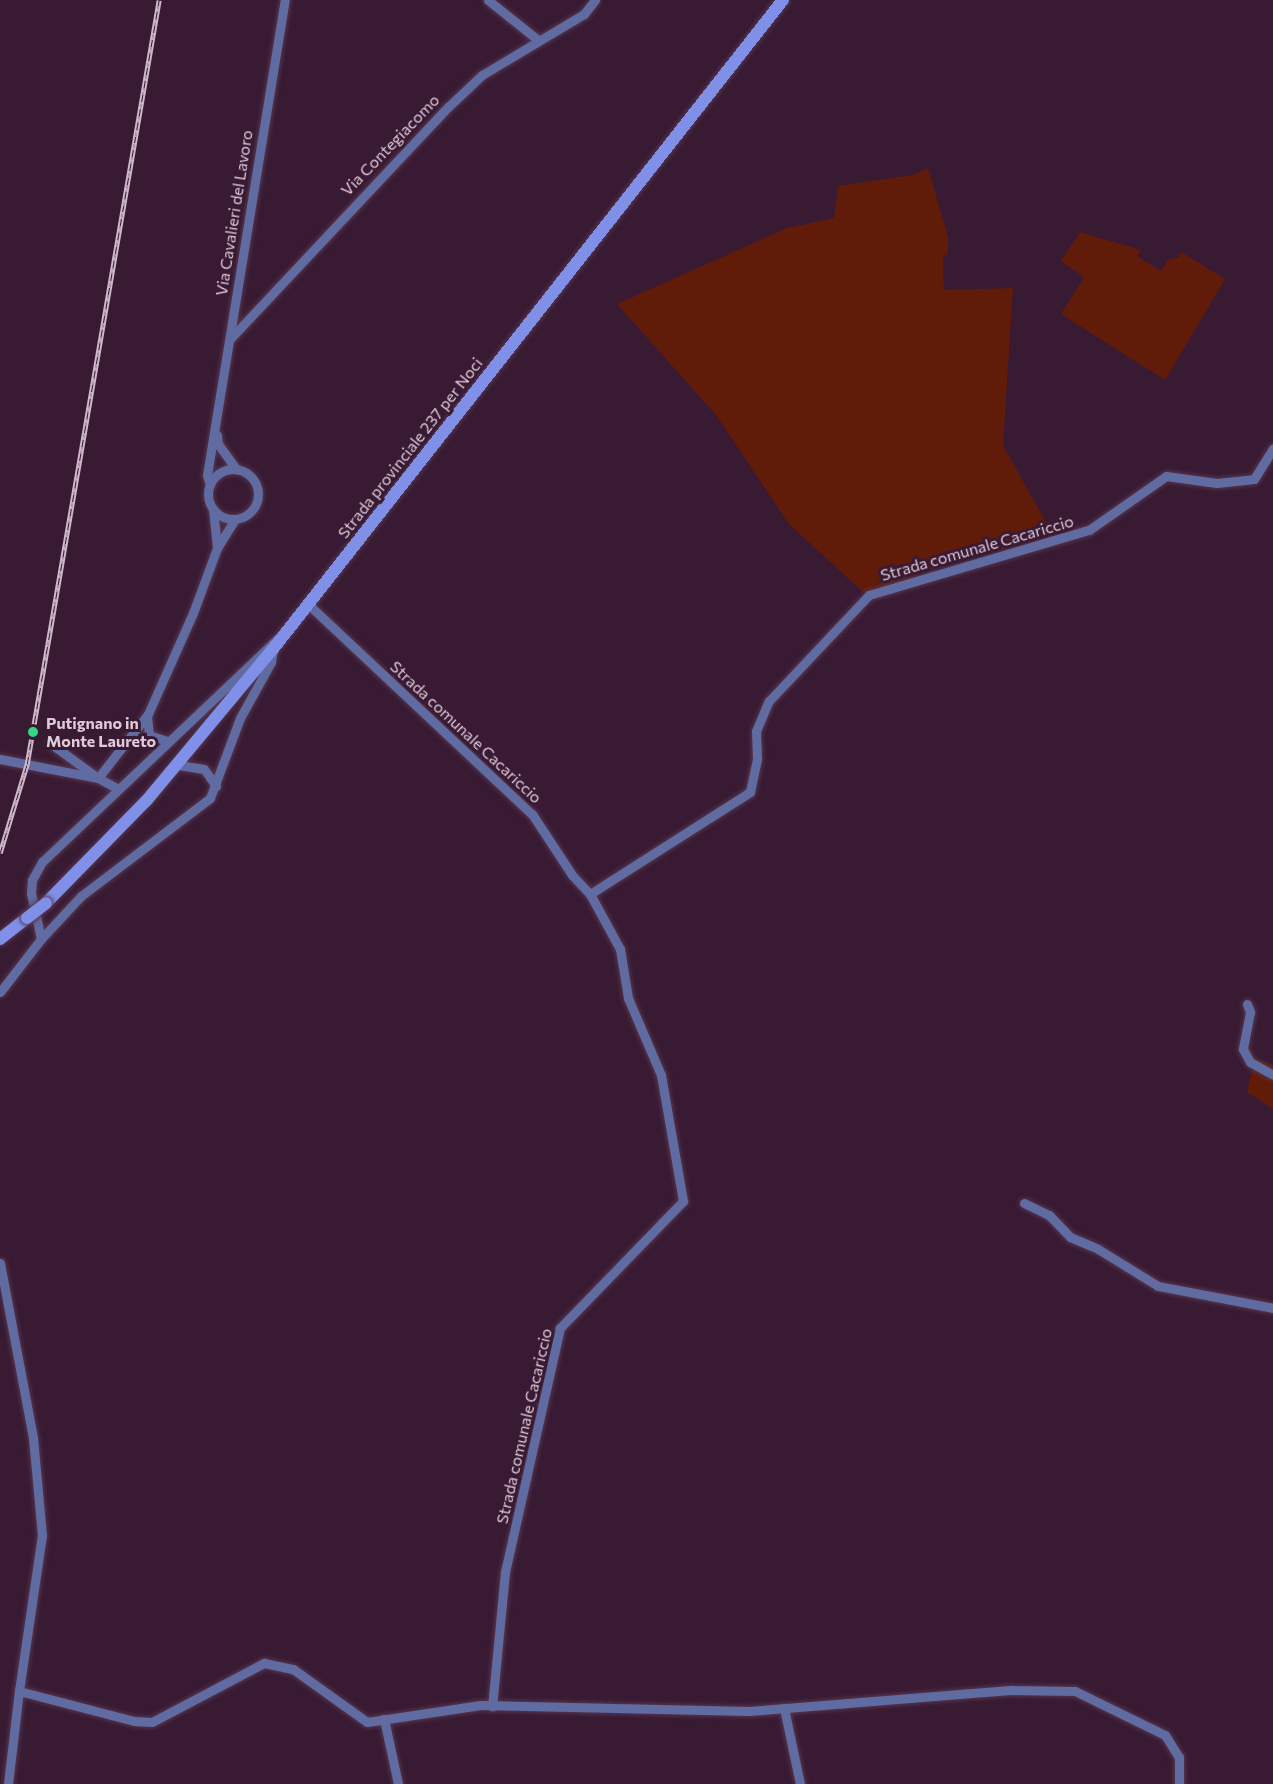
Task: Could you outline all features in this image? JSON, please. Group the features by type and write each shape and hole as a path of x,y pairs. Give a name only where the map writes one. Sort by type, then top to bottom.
{"main road":[{"name":"Strada provinciale 237 per Noci","path":"0,939 46,903 178,765 290,628 783,0"}],"street":[{"name":"Via Cavalieri del Lavoro","path":"217,548 207,475 217,431 285,0"},
{"path":"488,0 538,39"},
{"name":"Via Contegiacomo","path":"230,339 448,106 482,75 538,39 584,14 595,0"},
{"path":"98,777 148,714 194,613 217,548 235,519 250,513 258,490 251,476 236,469 218,444 217,431"},
{"name":"Strada comunale Cacariccio","path":"590,894 750,792 757,759 756,731 769,701 869,595 1089,530 1166,476 1217,483 1254,479 1273,449"},
{"path":"210,485 220,472 236,469"},
{"path":"213,509 235,519"},
{"name":"Strada comunale Cacariccio","path":"308,604 532,814 572,875 590,894 620,950 628,998 661,1075 683,1201 560,1328 505,1572 492,1706"},
{"path":"40,939 32,880 42,862 267,645 290,628"},
{"path":"0,992 40,939 81,896 202,808 216,786 240,718 271,662 273,649"},
{"path":"148,714 149,735 168,741"},
{"path":"50,743 117,788"},
{"path":"0,759 98,777"},
{"path":"178,765 192,764 204,769 216,786"},
{"path":"1246,1004 1250,1012 1243,1049 1250,1062 1273,1075"},
{"path":"1024,1203 1049,1215 1070,1237 1098,1249 1158,1286 1273,1308"},
{"path":"0,1263 33,1438 42,1535 8,1784"},
{"path":"19,1691 134,1721 152,1722 264,1662 293,1669 367,1722 492,1706 749,1711 1010,1690 1075,1691 1165,1735 1179,1757 1179,1784"},
{"path":"784,1708 800,1784"},
{"path":"384,1719 398,1784"}],"shaded area":[{"path":"928,168 948,237 948,253 943,258 944,290 1013,288 1003,445 1054,537 956,560 865,594 789,524 716,415 617,304 787,228 834,218 838,186 913,175"},
{"path":"1080,232 1141,250 1137,256 1161,271 1169,259 1178,258 1181,252 1225,279 1165,380 1061,314 1084,277 1061,261"},
{"path":"1254,1058 1273,1065 1273,1109 1247,1092"}],"railway":[{"path":"0,853 27,764 159,0"}],"place":[{"name":"Putignano in Monte Laureto","path":"33,732"}]}
